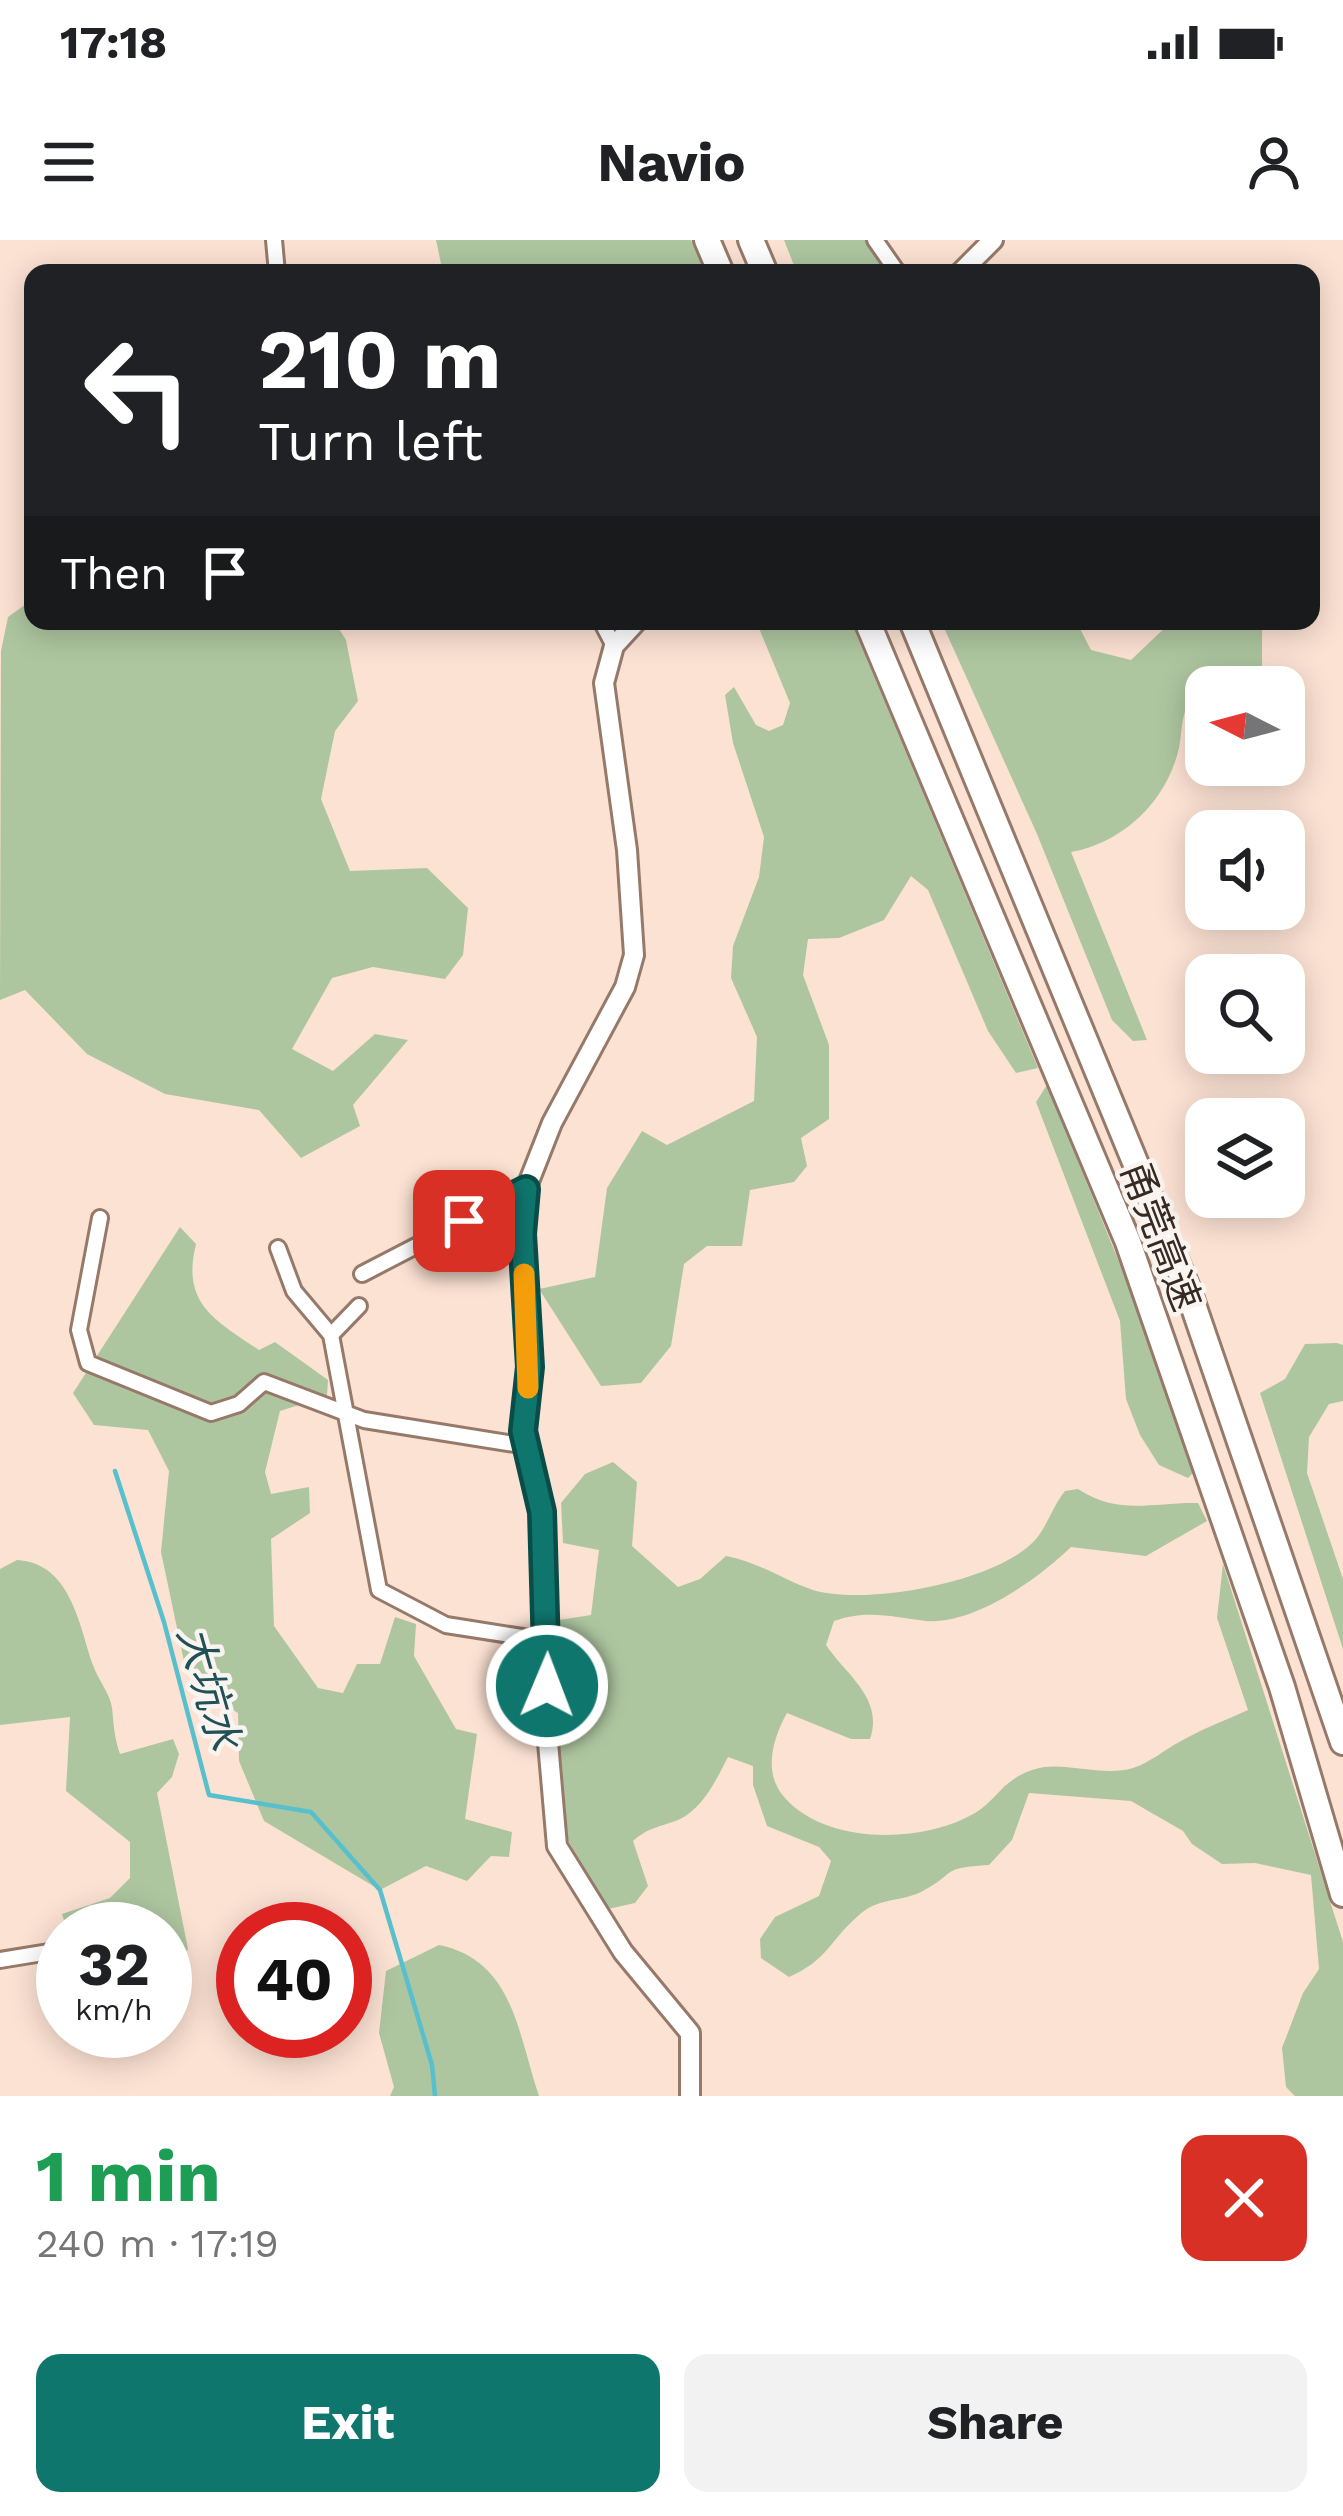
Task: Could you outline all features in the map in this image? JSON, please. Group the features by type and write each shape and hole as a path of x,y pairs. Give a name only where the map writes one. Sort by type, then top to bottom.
{"highway":[{"name":"甬莞高速","path":"871,630 1128,1242 1282,1687 1343,1894"},
{"name":"甬莞高速","path":"916,630 1189,1293 1343,1742"}],"street":[{"path":"969,264 993,240"},
{"path":"606,630 614,646"},
{"path":"629,630 614,646 604,683 627,850 634,955 625,987 552,1123 526,1189 522,1234 530,1367 526,1446 542,1512 547,1731 557,1846 622,1952 690,2033 690,2096"},
{"path":"362,1274 526,1189"},
{"path":"100,1218 79,1330 88,1363 211,1413 239,1405 264,1382 348,1414 526,1446"},
{"path":"278,1248 294,1292 331,1334 379,1590 446,1625 548,1641"},
{"path":"331,1334 359,1306"},
{"path":"0,1960 36,1954"}],"green space":[{"path":"436,240 691,240 701,264 441,264"},
{"path":"784,240 873,240 883,264 793,264"},
{"path":"24,605 24,630 340,630 346,640 358,701 335,731 321,799 350,871 427,868 468,908 463,955 445,979 373,967 332,978 292,1049 333,1071 375,1034 408,1040 353,1105 360,1126 301,1158 259,1110 165,1094 87,1054 25,990 0,1000 1,651 8,617"},
{"path":"760,630 855,630 1038,1068 1016,1073 988,1031 928,890 911,876 884,920 839,938 808,939 803,975 829,1045 829,1119 801,1138 807,1166 794,1182 750,1190 742,1246 707,1246 684,1264 671,1346 641,1383 601,1386 539,1289 595,1277 607,1188 642,1131 667,1145 754,1101 757,1037 731,978 733,946 759,877 764,837 733,743 725,695 734,687 756,725 769,731 783,725 790,703"},
{"path":"945,630 1081,630 1091,650 1131,660 1163,630 1262,630 1262,666 1185,666 1179,748 1164,785 1125,829 1071,852 1147,1040 1133,1041 1112,1020 1037,834"},
{"path":"1047,1085 1130,1289 1194,1472 1188,1478 1159,1465 1126,1399 1120,1321 1036,1102"},
{"path":"180,1227 196,1244 193,1282 205,1308 259,1350 275,1342 328,1380 327,1396 280,1411 265,1472 271,1494 309,1487 310,1513 271,1539 274,1626 318,1688 343,1693 357,1664 380,1664 395,1617 416,1624 414,1656 456,1729 477,1734 465,1819 512,1832 509,1857 491,1856 467,1881 426,1866 380,1890 264,1821 239,1761 238,1713 207,1694 185,1666 161,1552 169,1471 148,1430 94,1425 73,1393"},
{"path":"1305,1344 1343,1345 1343,1401 1329,1404 1309,1437 1307,1473 1343,1579 1343,1649 1260,1393 1285,1379"},
{"path":"613,1462 637,1482 632,1546 678,1587 700,1579 726,1556 813,1590 836,1594 930,1587 1018,1554 1040,1534 1065,1491 1078,1489 1122,1505 1198,1503 1207,1521 1146,1556 1071,1547 1023,1586 964,1616 926,1621 869,1615 834,1621 826,1645 868,1699 873,1724 870,1739 851,1739 787,1713 774,1744 774,1778 785,1798 803,1813 825,1825 876,1835 953,1823 975,1813 1013,1780 1043,1767 1120,1771 1139,1766 1248,1710 1217,1618 1223,1564 1343,1942 1343,2096 1295,2096 1286,2087 1282,2048 1303,1993 1319,1969 1311,1875 1255,1863 1222,1864 1192,1844 1183,1831 1131,1801 1029,1793 1012,1840 989,1865 955,1870 921,1892 867,1909 821,1957 789,1977 761,1958 760,1939 775,1917 819,1896 831,1861 819,1847 767,1826 753,1785 753,1766 728,1757 695,1809 633,1841 648,1886 635,1903 608,1909 566,1837 555,1729 559,1620 591,1615 599,1550 563,1543 561,1503 585,1474"},
{"path":"17,1560 35,1564 61,1584 111,1702 120,1754 173,1739 179,1754 172,1777 157,1793 179,1902 98,1902 110,1898 130,1878 130,1842 66,1791 70,1717 0,1725 0,1569"},
{"path":"439,1945 464,1953 498,1983 518,2025 539,2096 390,2096 394,2087 379,2033 386,1971"}],"waterway":[{"name":"大坑水","path":"115,1471 164,1622 209,1795 311,1812 380,1890 432,2065 435,2096"}],"slow traffic":[{"path":"524,1274 528,1388"}],"route":[{"path":"464,1221 526,1189 522,1234 530,1367 523,1431 542,1512 547,1686"}]}
